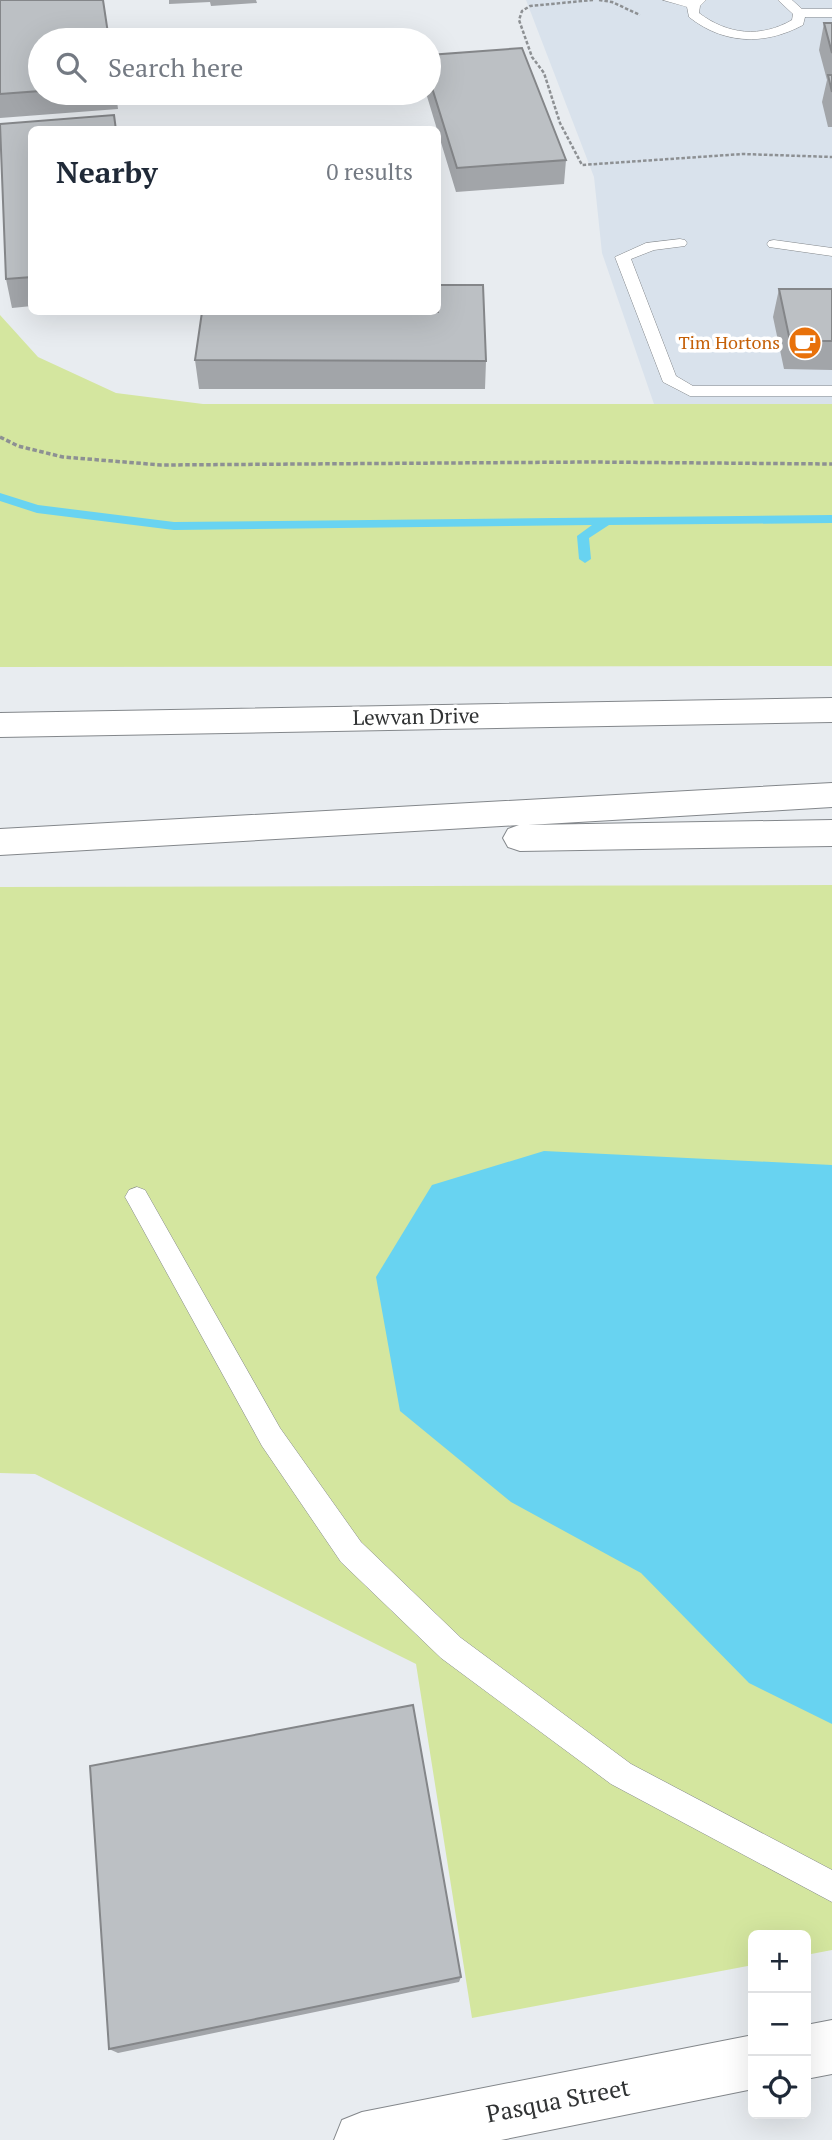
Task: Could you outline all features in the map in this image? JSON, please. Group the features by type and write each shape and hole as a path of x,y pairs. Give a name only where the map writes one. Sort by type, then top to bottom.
{"main road":[{"name":"Lewvan Drive","path":"0,725 832,710"},
{"path":"0,843 832,795"},
{"path":"0,843 832,833"},
{"path":"811,2051 832,2047"},
{"name":"Pasqua Street","path":"362,2140 748,2063"}],"lane":[{"path":"669,0 696,2 693,14 707,27 747,37 783,32 798,22 799,13"},
{"path":"784,0 799,13 832,13"},
{"path":"680,243 651,246 623,257 669,379 690,391 832,391"},
{"path":"774,244 832,251"},
{"path":"137,1197 271,1437 351,1552 451,1648 621,1774 832,1887"}],"path":[{"path":"593,0 530,6 522,11 519,20 532,57 544,73 560,123 582,165 743,154 832,157"},
{"path":"0,437 18,446 63,457 161,465 575,462 832,464"}],"shaded area":[{"path":"526,0 832,0 832,404 654,404 602,253 594,177"}],"green space":[{"path":"0,315 38,357 116,393 203,404 832,404 832,666 0,667"},
{"path":"832,885 832,1950 811,1954 811,1930 748,1930 748,1966 472,2018 416,1664 35,1474 0,1473 0,887"}],"water":[{"path":"544,1151 832,1165 832,1724 749,1683 641,1573 511,1502 400,1411 376,1277 432,1185"}],"building":[{"path":"0,0 103,0 107,28 28,28 28,92 0,94"},
{"path":"824,23 832,23 832,53"},
{"path":"522,48 566,160 457,168 437,105 441,105 441,54"},
{"path":"828,75 832,75 832,92"},
{"path":"114,115 115,126 28,126 28,277 6,279 0,124"},
{"path":"441,285 483,285 486,361 195,360 202,315 441,315"},
{"path":"779,289 832,289 832,341 790,341"},
{"path":"413,1705 461,1977 109,2049 90,1766"}],"waterway":[{"path":"0,497 37,509 174,526 832,519"},
{"path":"585,559 583,536 606,522"}],"place":[{"name":"Tim Hortons","path":"805,343"}]}
